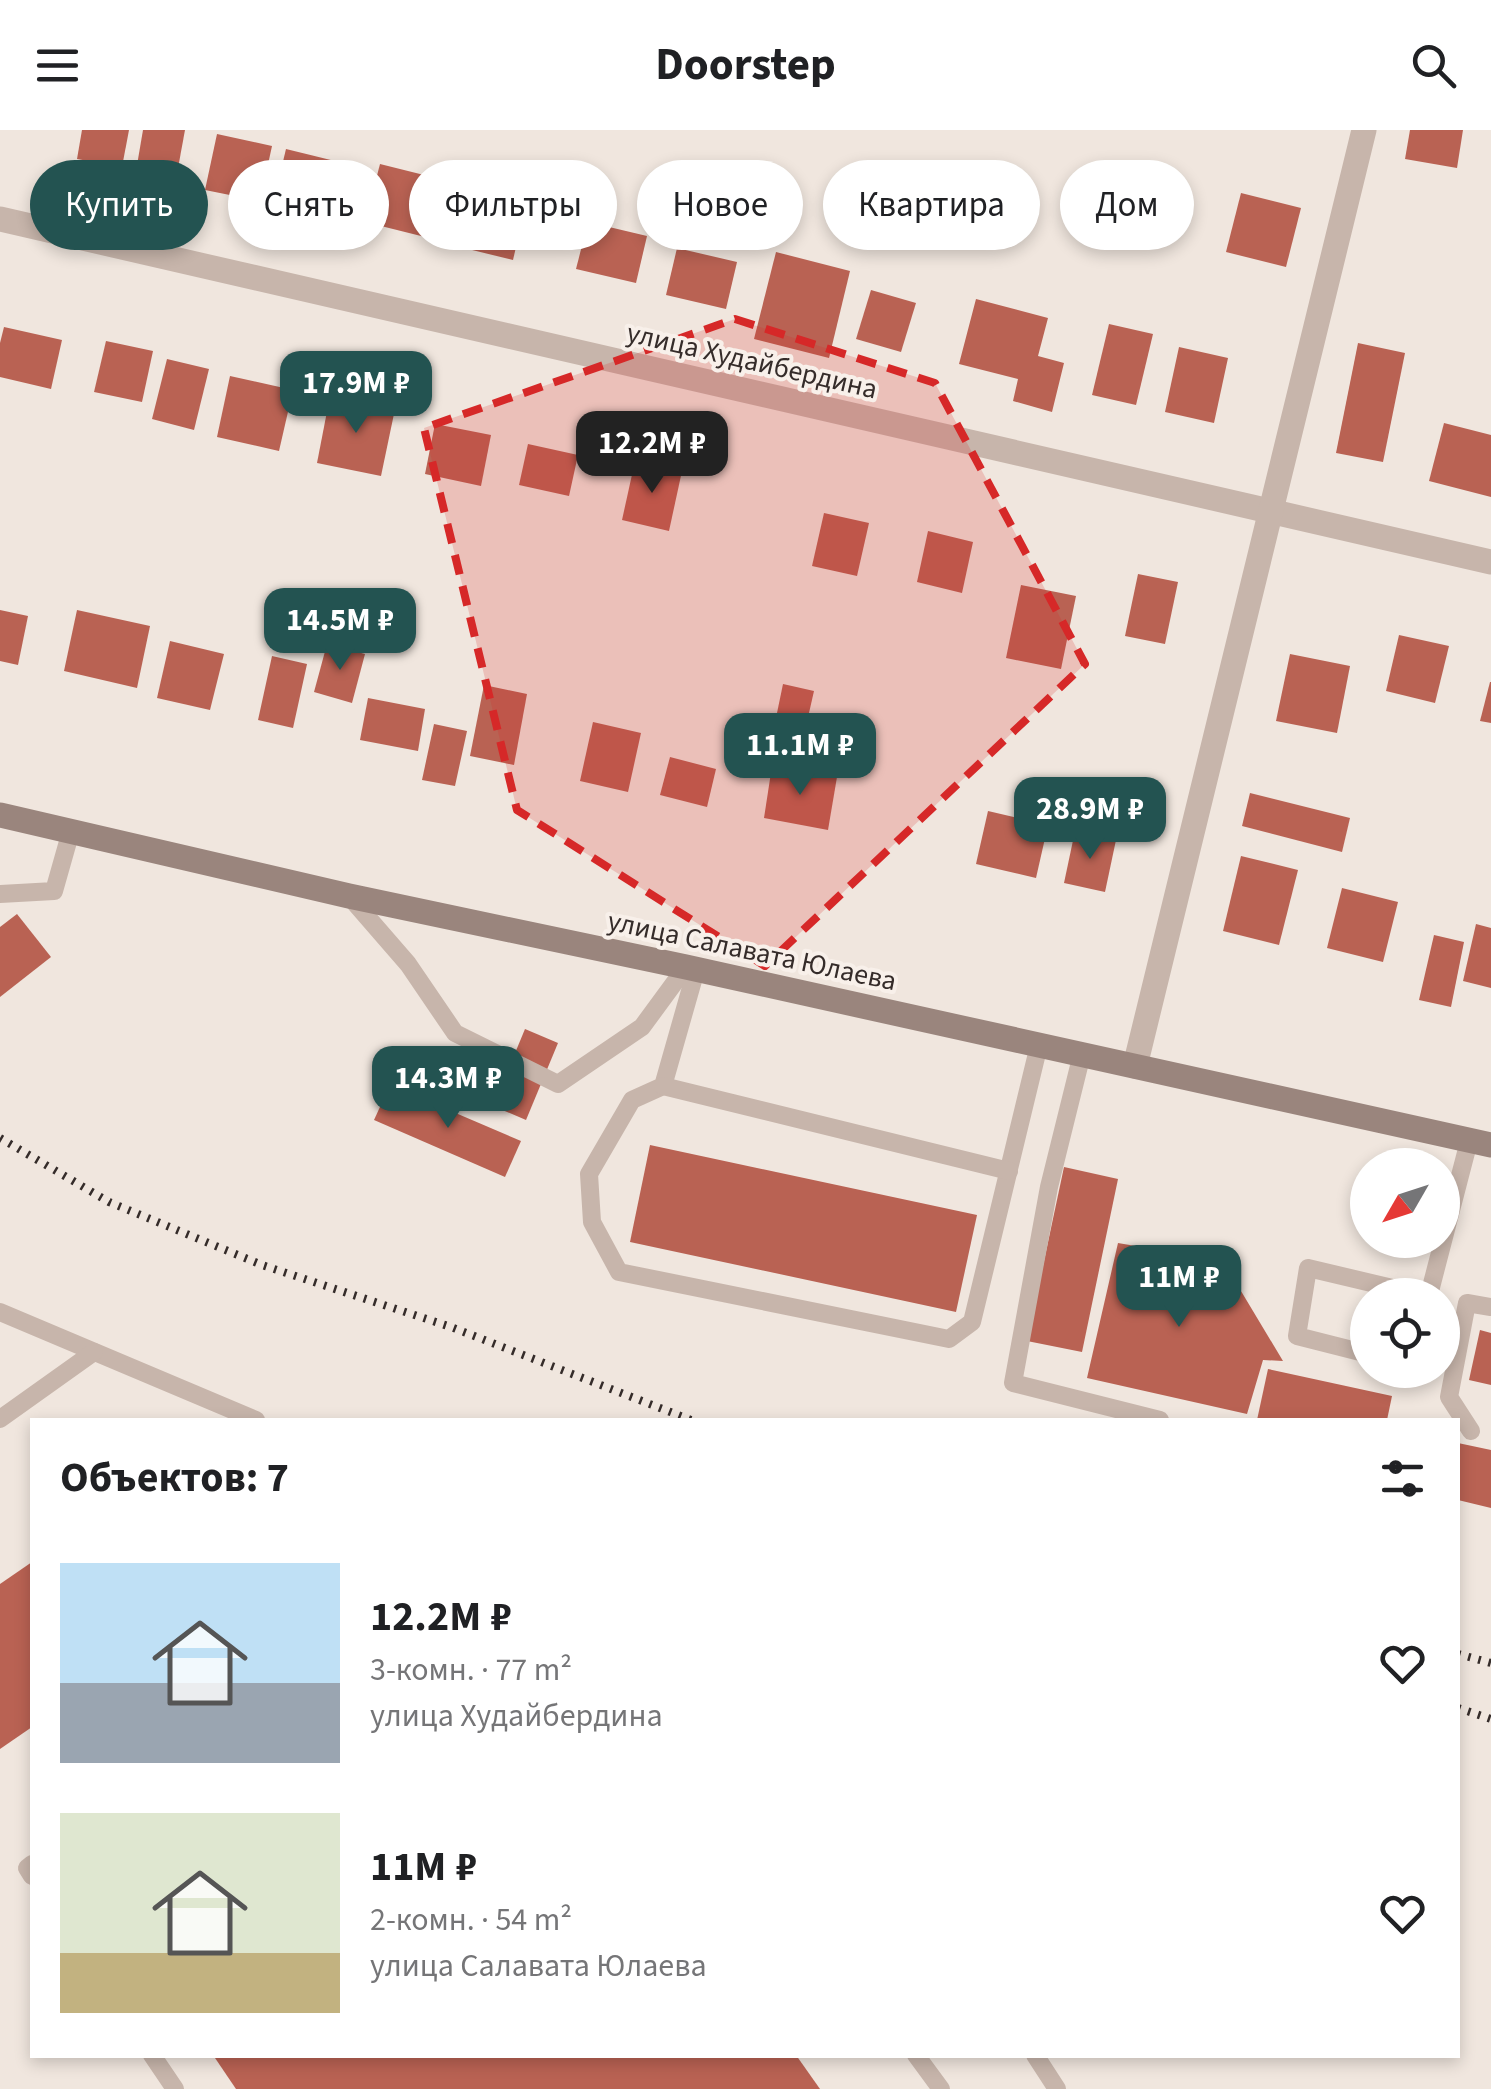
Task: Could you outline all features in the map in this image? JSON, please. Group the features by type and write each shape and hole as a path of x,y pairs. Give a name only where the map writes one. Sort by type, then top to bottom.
{"street":[{"path":"1135,1066 1364,130"},
{"name":"улица Худайбердина","path":"0,220 1491,562"},
{"name":"улица Салавата Юлаева","path":"0,815 349,896 1480,1143"}],"lane":[{"path":"0,894 54,891 71,831"},
{"path":"349,896 408,964 455,1033 558,1084 642,1027 691,968"},
{"path":"663,1086 691,968"},
{"path":"1009,1171 663,1086 632,1100 589,1174 592,1222 619,1272 949,1338 972,1322 1009,1171 1039,1045"},
{"path":"1082,1054 1049,1186 1013,1383 1152,1418"},
{"path":"1431,1278 1480,1143"},
{"path":"1350,1350 1296,1336 1308,1268 1351,1278"},
{"path":"1470,1431 1449,1396 1467,1303 1491,1307"},
{"path":"0,1312 251,1418"},
{"path":"0,1419 94,1352"},
{"path":"154,2058 175,2089"},
{"path":"918,2058 940,2089"},
{"path":"1036,2058 1058,2089"}],"highlighted area":[{"path":"735,319 935,383 1085,664 765,966 517,810 424,428"}],"building":[{"path":"82,130 129,130 123,160 77,159"},
{"path":"143,130 185,130 179,160 138,160"},
{"path":"1410,130 1463,130 1457,168 1405,159"},
{"path":"217,134 272,146 269,160 228,160 228,195 208,191"},
{"path":"286,149 331,160 283,160"},
{"path":"389,166 409,171 409,233 389,228"},
{"path":"1241,193 1301,208 1286,267 1226,252"},
{"path":"617,229 637,234 637,250 644,250 636,283 576,269 581,250 617,250"},
{"path":"472,250 515,250 513,260"},
{"path":"677,250 737,262 726,309 666,295"},
{"path":"776,252 850,271 829,358 754,339"},
{"path":"871,290 916,303 901,352 856,339"},
{"path":"976,299 1048,318 1038,356 1064,363 1052,412 1013,401 1018,379 959,364"},
{"path":"1109,324 1153,334 1136,405 1092,395"},
{"path":"4,327 62,340 51,389 0,377"},
{"path":"106,341 153,351 142,402 94,392"},
{"path":"1358,343 1405,353 1383,462 1336,453"},
{"path":"1179,347 1228,358 1214,423 1165,412"},
{"path":"167,359 209,369 194,430 152,419"},
{"path":"230,376 293,390 279,451 217,437"},
{"path":"330,396 395,409 381,476 317,463"},
{"path":"1444,423 1491,435 1491,497 1429,481"},
{"path":"435,424 491,435 481,486 425,474"},
{"path":"528,444 578,455 569,496 519,485"},
{"path":"635,461 682,471 669,531 622,520"},
{"path":"824,513 869,523 857,576 812,566"},
{"path":"928,531 973,542 962,593 917,582"},
{"path":"1138,574 1178,582 1165,644 1125,636"},
{"path":"1021,585 1076,596 1061,669 1006,658"},
{"path":"0,610 28,616 18,665 0,661"},
{"path":"77,610 150,626 137,688 64,671"},
{"path":"1399,635 1449,646 1435,703 1386,691"},
{"path":"170,641 224,654 210,710 157,698"},
{"path":"327,644 365,654 352,703 314,692"},
{"path":"1290,654 1350,666 1337,733 1276,721"},
{"path":"272,656 307,664 293,728 258,720"},
{"path":"1491,682 1491,723 1480,721"},
{"path":"783,684 814,691 801,748 771,742"},
{"path":"484,685 527,694 514,765 470,756"},
{"path":"368,698 425,709 418,751 360,740"},
{"path":"593,722 641,733 628,792 580,781"},
{"path":"434,724 467,731 455,786 422,780"},
{"path":"670,757 716,769 707,807 660,795"},
{"path":"772,766 837,777 828,830 764,818"},
{"path":"1250,793 1350,818 1342,852 1242,826"},
{"path":"988,811 1048,825 1036,878 976,864"},
{"path":"1075,831 1116,840 1105,892 1064,883"},
{"path":"1241,856 1298,870 1279,945 1223,931"},
{"path":"1342,888 1398,902 1383,962 1327,948"},
{"path":"17,914 51,957 0,997 0,927"},
{"path":"1476,924 1491,928 1491,988 1463,981"},
{"path":"1434,935 1464,942 1451,1007 1419,1000"},
{"path":"525,1029 558,1043 526,1120 493,1106"},
{"path":"390,1085 521,1141 505,1177 374,1120"},
{"path":"650,1145 977,1215 956,1312 630,1242"},
{"path":"1064,1167 1118,1179 1082,1352 1027,1341"},
{"path":"1118,1243 1223,1261 1283,1361 1263,1360 1247,1414 1087,1378"},
{"path":"1480,1330 1491,1333 1491,1385 1469,1380"},
{"path":"1268,1369 1392,1396 1387,1418 1257,1418"},
{"path":"1460,1443 1491,1450 1491,1508 1460,1500"},
{"path":"30,1563 30,1728 0,1749 0,1584"},
{"path":"215,2058 798,2058 820,2089 236,2089"}],"railway":[{"path":"0,1138 109,1202 262,1265 451,1327 686,1418"},
{"path":"1460,1655 1491,1663"},
{"path":"1460,1709 1491,1719"}]}
